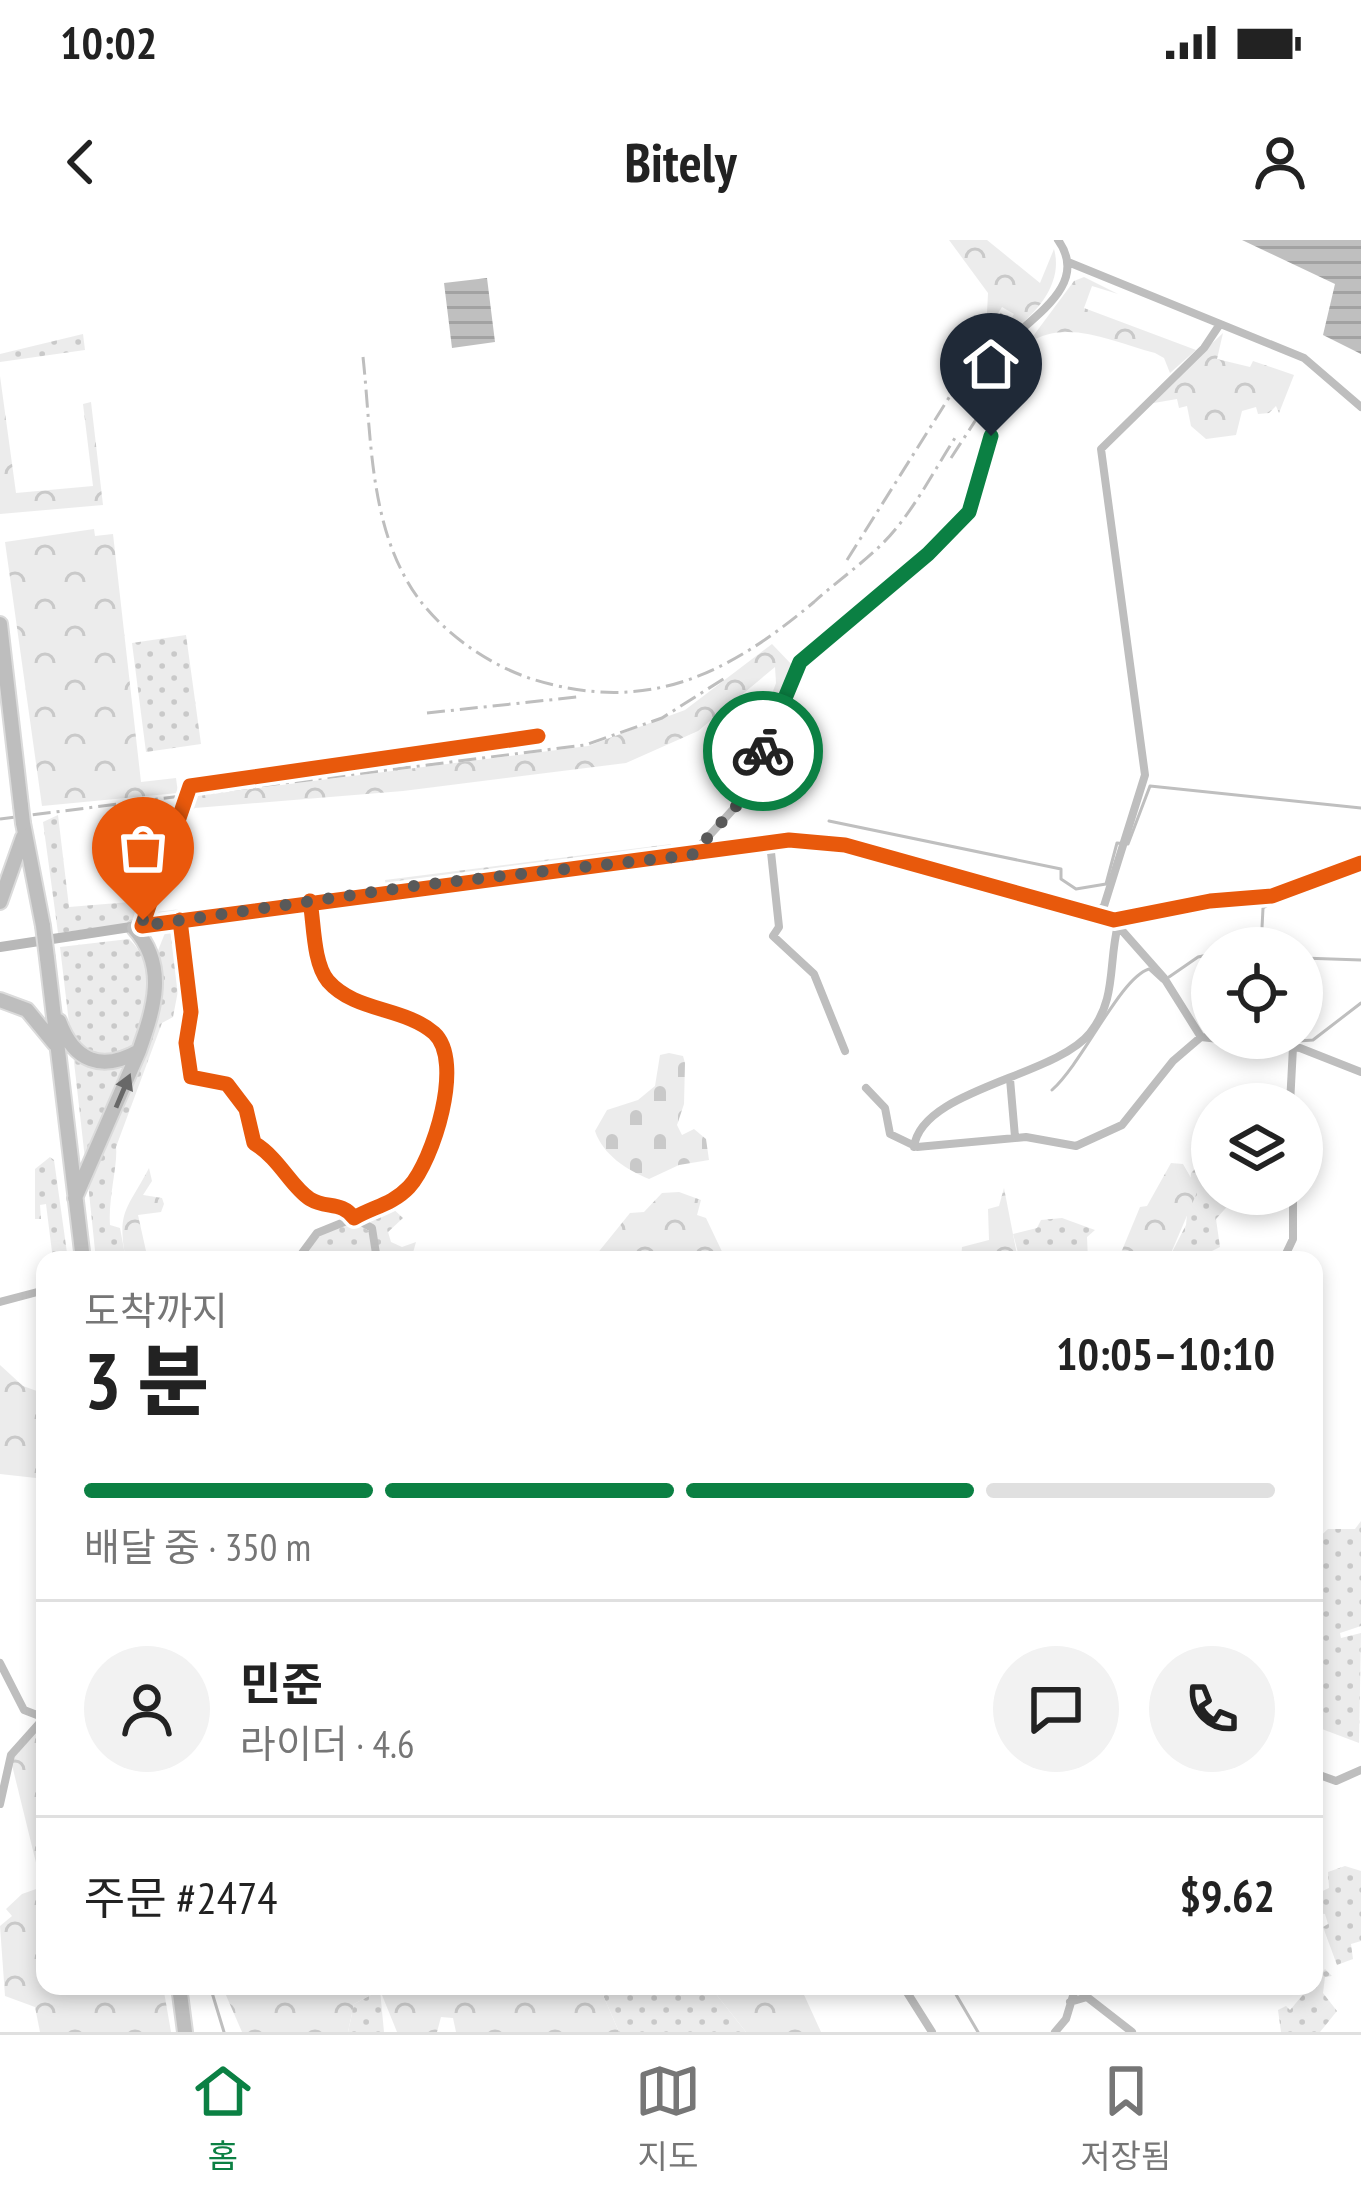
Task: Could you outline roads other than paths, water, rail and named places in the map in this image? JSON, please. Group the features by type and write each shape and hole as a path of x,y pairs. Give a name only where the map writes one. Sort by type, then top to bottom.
{"highway":[{"path":"0,624 82,1251"},
{"path":"0,902 11,884 24,827"},
{"path":"75,1198 139,1051 157,982 152,955 138,927"},
{"path":"0,1000 34,1016 56,1044"},
{"path":"52,1000 65,1038 86,1059 115,1064 139,1051"},
{"path":"180,1995 185,2032"}],"street":[{"path":"692,855 748,793 800,662 928,554 969,512 991,436 993,359 1038,317 1062,285 1068,262 1058,240"},
{"path":"1068,262 1312,362 1361,407"},
{"path":"1096,913 1108,895 1112,865 1145,775 1101,449 1204,348 1220,324"},
{"path":"138,927 190,786 538,736"},
{"path":"0,947 310,901 770,843 828,841 1096,913 1116,923 1164,978 1191,1021"},
{"path":"770,843 779,916 774,939 814,974 844,1051"},
{"path":"1116,923 1210,901 1272,896 1361,863"},
{"path":"304,1251 317,1233 397,1198 425,1165 442,1115 444,1050 424,1027 356,1000 330,983 320,963 310,901"},
{"path":"181,920 191,1077 194,1082 222,1079 246,1109 254,1143 282,1164 306,1196 346,1209 372,1228 376,1251"},
{"path":"914,1147 918,1133 959,1097 1066,1056 1092,1030 1112,990 1116,923"},
{"path":"866,1088 886,1108 890,1134 914,1147 976,1145 1016,1137 1076,1146 1122,1125 1191,1046"},
{"path":"1323,1058 1361,1072"},
{"path":"1010,1079 1016,1137"},
{"path":"1287,1251 1293,1239 1293,1215"},
{"path":"0,1302 36,1292"},
{"path":"0,1663 24,1710 36,1712"},
{"path":"0,1804 11,1755 36,1725"},
{"path":"1323,1776 1336,1781 1361,1770"},
{"path":"909,1995 932,2032"},
{"path":"1055,2032 1066,2019 1073,1995"},
{"path":"1070,2002 1088,1997 1110,2020 1132,2032"}],"waterway":[{"path":"829,821 1061,869 1061,879 1076,889 1106,884 1117,843 1128,844 1150,786 1361,808"},
{"path":"1262,927 1263,908 1271,903"},
{"path":"1323,959 1361,960"},
{"path":"1169,977 1191,962"},
{"path":"1052,1090 1138,976 1149,969 1162,981"},
{"path":"1323,1032 1361,1003"},
{"path":"213,1995 224,2032"},
{"path":"956,1995 978,2032"}],"railway":[{"path":"847,560 1004,310"},
{"path":"363,357 378,499 406,579 429,612 477,652 532,679 574,689 649,690 717,668 749,650 814,602 894,532 955,438"},
{"path":"951,458 979,415"},
{"path":"0,819 585,745 662,718 728,676"},
{"path":"427,713 577,697"}]}
